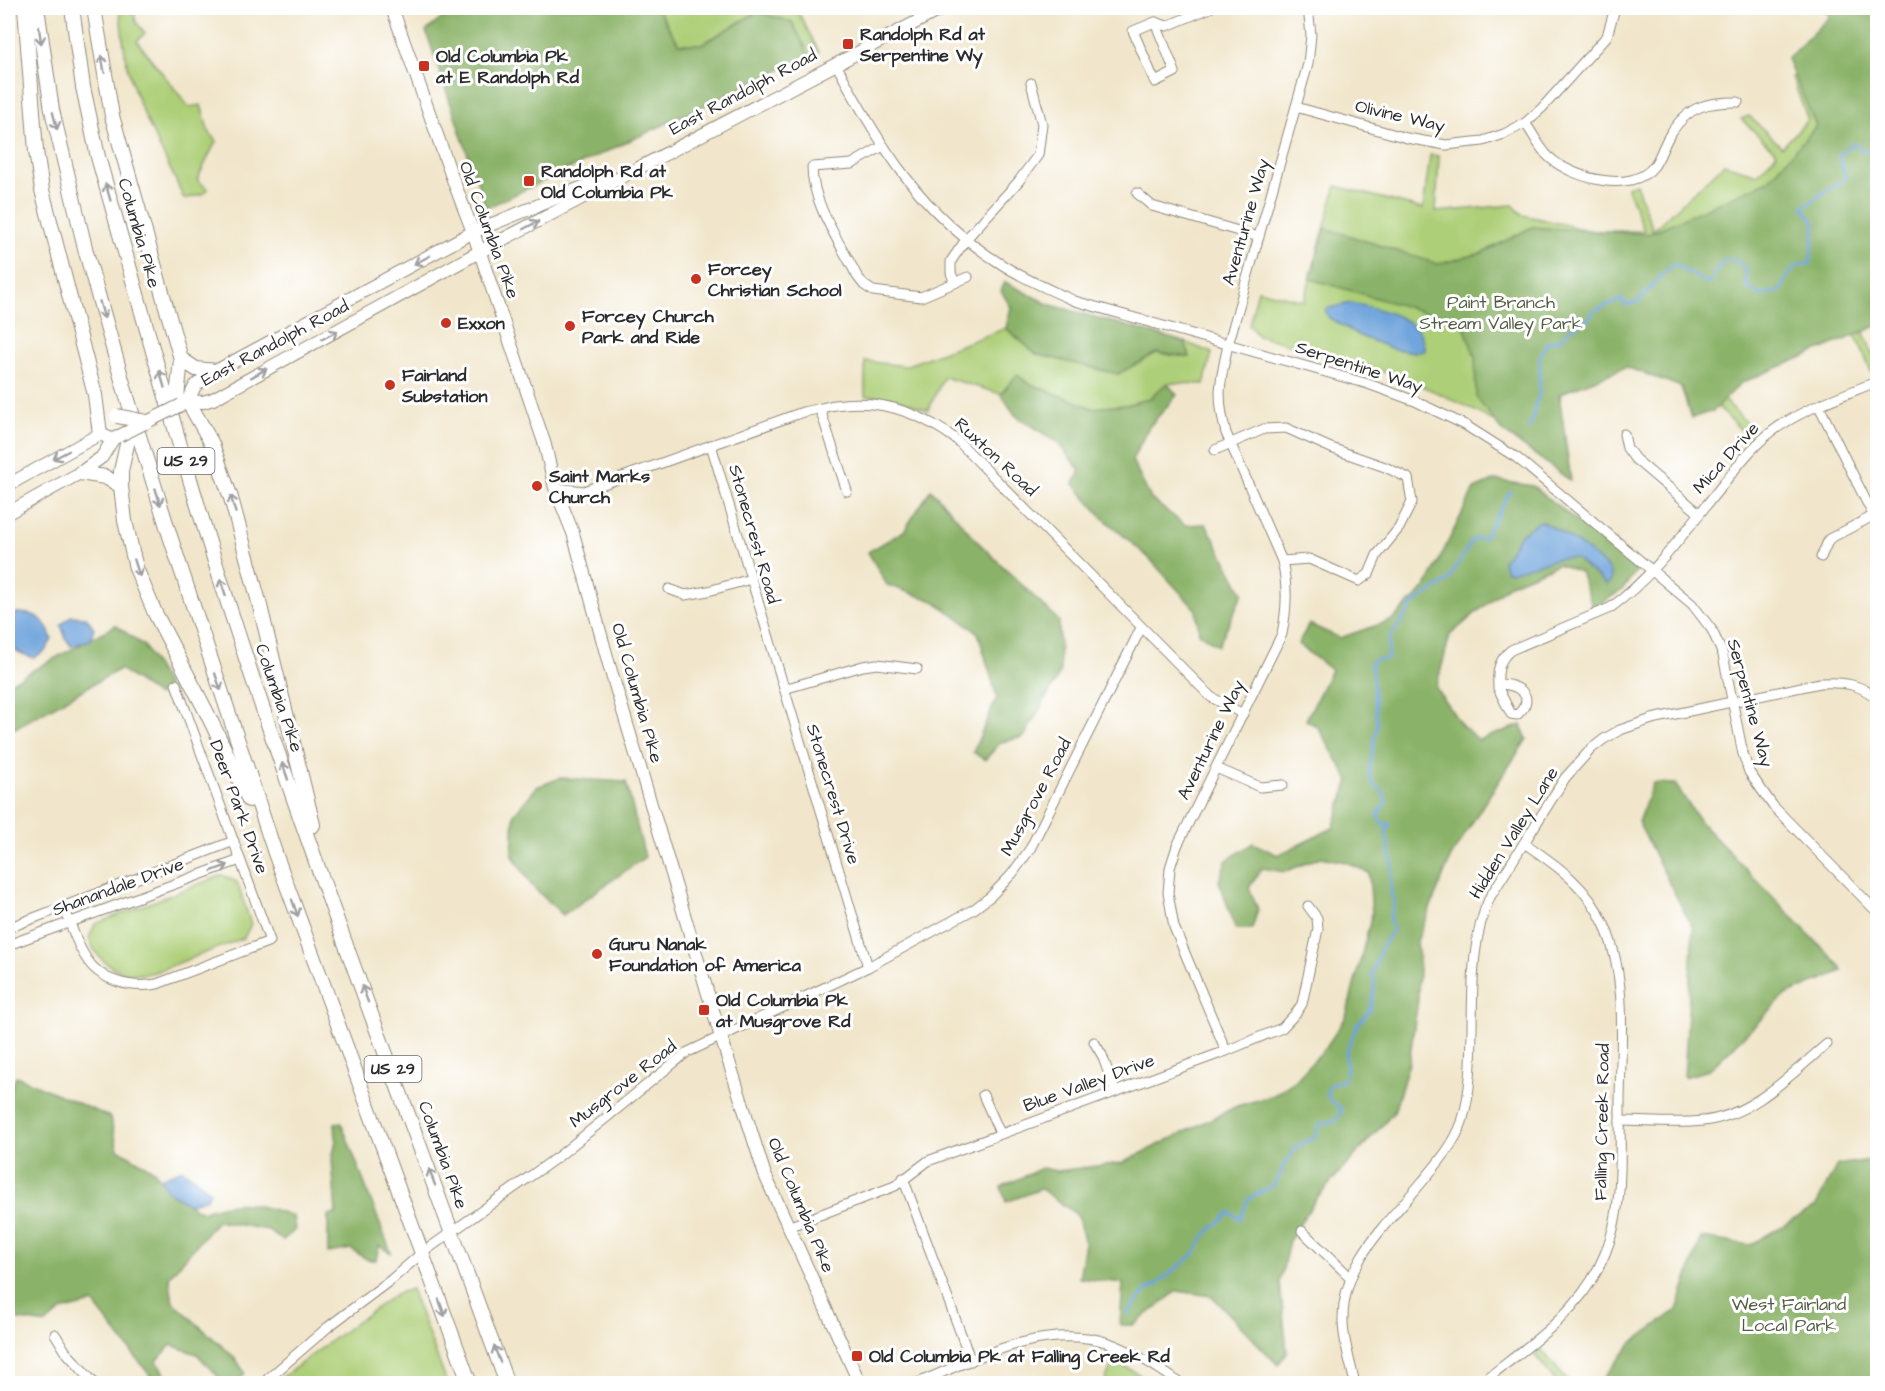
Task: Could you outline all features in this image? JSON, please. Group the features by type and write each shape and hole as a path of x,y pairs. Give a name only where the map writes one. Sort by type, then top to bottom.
{"highway":[{"path":"25,8 34,130 42,190 95,394 124,454 121,486 136,568 145,591 275,853"},
{"name":"US 29","path":"37,8 52,110 89,264 124,387 176,554 275,853 470,1383"},
{"name":"Columbia Pike","path":"72,8 81,75 98,157 217,570 333,906 507,1383"},
{"path":"94,8 112,116 181,359 181,403 212,444 231,498 259,602 333,906"},
{"path":"181,359 195,369 216,371"},
{"path":"95,394 106,411 117,416 147,422"},
{"path":"80,473 105,477 121,486"}],"main road":[{"name":"Old Columbia Pike","path":"392,8 473,232 545,445 555,488 573,533 610,668 765,1175 860,1383"},
{"name":"East Randolph Road","path":"181,403 213,399 479,252 943,8"},
{"name":"East Randolph Road","path":"181,403 195,386 216,371 473,232 575,189 656,159"},
{"path":"8,484 147,422 181,403"},
{"path":"8,513 80,473 102,457 115,435"}],"street":[{"path":"1155,22 1175,72 1155,82 1133,31 1155,22 1167,26 1210,8"},
{"name":"Aventurine Way","path":"1226,1051 1174,927 1168,893 1170,868 1177,846 1281,634 1287,608 1286,580 1282,561 1226,433 1220,410 1219,387 1228,345 1308,64 1311,35 1308,8"},
{"name":"Olivine Way","path":"1296,107 1407,138 1446,145 1483,141 1504,134 1525,123 1567,83 1607,36 1615,8"},
{"name":"Serpentine Way","path":"836,64 868,125 912,186 927,203 1000,264 1075,301 1368,384 1415,401 1465,425 1517,459 1692,604 1712,630 1723,655 1743,754 1749,772 1773,806 1878,913"},
{"path":"955,283 951,273 951,261 967,238 1018,182 1038,155 1042,124 1031,83"},
{"path":"1525,123 1548,156 1568,171 1603,181 1632,180 1645,174 1654,166 1671,132 1688,114 1711,102 1738,102"},
{"path":"883,146 852,164 812,167 817,199 857,276 873,291 921,297 968,277"},
{"path":"1137,193 1152,206 1259,237"},
{"name":"Mica Drive","path":"1498,684 1497,673 1503,656 1511,650 1610,608 1624,598 1652,569 1749,452 1770,433 1789,420 1878,381"},
{"name":"Ruxton Road","path":"555,488 584,491 803,412 832,405 856,403 887,405 922,417 957,440 1211,697 1243,714"},
{"path":"1819,406 1875,521 1829,538 1821,557"},
{"path":"820,409 847,491"},
{"path":"1215,450 1264,429 1286,428 1407,478 1412,502 1399,528 1377,555 1369,574 1359,581 1309,559 1282,561"},
{"path":"1624,434 1627,448 1635,459 1699,513"},
{"name":"Stonecrest Road","path":"711,445 766,632"},
{"path":"669,589 685,594 708,591 751,579"},
{"name":"Musgrove Road","path":"262,1383 328,1327 392,1279 422,1253 559,1156 686,1053 868,967 974,909 991,896 1012,874 1030,849 1142,628"},
{"name":"Stonecrest Drive","path":"766,632 868,967"},
{"path":"784,689 863,666 877,664 917,669"},
{"name":"Hidden Valley Lane","path":"1355,1383 1343,1323 1344,1296 1350,1277 1360,1256 1446,1153 1461,1124 1470,1091 1475,957 1481,916 1490,897 1565,778 1591,749 1604,739 1620,730 1652,719 1820,683 1843,682 1861,688 1878,700"},
{"name":"Deer Park Drive","path":"70,922 84,956 90,964 113,981 123,984 145,986 157,984 270,941 176,684"},
{"path":"1216,768 1260,788 1283,785"},
{"name":"Shanandale Drive","path":"8,928 234,841"},
{"name":"Falling Creek Road","path":"1480,1383 1563,1317 1582,1294 1599,1267 1617,1213 1620,994 1616,962 1605,926 1583,890 1559,866 1524,843"},
{"name":"Shanandale Drive","path":"8,945 240,860"},
{"path":"64,906 70,922"},
{"name":"Blue Valley Drive","path":"788,1227 895,1186 928,1161 1226,1051 1282,1028 1302,1004 1318,928 1317,918 1308,906"},
{"path":"1094,1042 1102,1055 1115,1091"},
{"path":"1620,1121 1704,1121 1734,1113 1765,1095 1827,1044"},
{"path":"983,1095 1000,1133"},
{"path":"903,1178 971,1361"},
{"path":"1302,1231 1350,1277"},
{"path":"55,1334 66,1352 95,1383"},
{"path":"915,1383 1017,1343 1056,1337 1108,1343 1151,1364 1181,1383"}],"green space":[{"path":"119,8 133,8 136,22 145,33 137,41 189,107 201,105 208,130 216,141 197,180 208,189 203,194 184,199 148,123 128,68"},
{"path":"455,8 657,8 679,44 702,44 757,12 792,22 810,56 486,208 426,31"},
{"path":"657,8 796,8 819,52 810,56 792,22 757,12 702,44 679,44"},
{"name":"Paint Branch Stream Valley Park","path":"1823,8 1877,8 1877,326 1741,383 1713,411 1691,418 1682,387 1626,367 1559,394 1571,481 1501,430 1476,397 1475,357 1463,323 1310,279 1325,228 1438,264 1482,253 1532,227 1648,234 1768,181 1816,126 1787,59 1830,16"},
{"name":"Paint Branch Stream Valley Park","path":"1877,8 1860,324 1877,364 1877,374 1873,376 1852,327 1736,381 1723,398 1759,436 1753,442 1717,406 1690,415 1681,387 1628,364 1561,392 1559,418 1504,428 1415,383 1354,362 1258,336 1249,325 1258,290 1304,301 1336,186 1423,209 1430,155 1439,156 1436,212 1513,205 1523,215 1592,231 1644,231 1627,187 1636,184 1653,230 1724,164 1758,174 1777,153 1741,119 1749,116 1782,147 1808,120 1792,77 1806,74"},
{"path":"1005,282 1048,304 1185,342 1190,357 1156,353 1118,374 1036,354 1006,328 1011,307 1001,291"},
{"path":"1006,328 1036,354 1118,374 1156,353 1190,357 1185,342 1212,353 1204,384 1167,383 1150,398 1127,405 1092,408 1028,383 1017,375 1001,394 944,377 928,410 891,397 865,396 865,361 905,366"},
{"path":"1017,375 1028,383 1092,408 1127,405 1150,398 1167,383 1177,395 1149,427 1132,460 1151,499 1185,525 1206,524 1243,593 1218,646 1199,633 1196,610 1149,558 1103,518 1074,484 1080,470 1057,442 1015,415 1001,394"},
{"path":"1495,480 1533,486 1637,570 1621,591 1593,608 1580,572 1558,564 1510,584 1450,635 1436,688 1462,726 1479,740 1521,725 1527,739 1451,857 1417,941 1418,999 1409,1063 1394,1112 1315,1200 1289,1241 1280,1282 1287,1352 1278,1365 1212,1296 1177,1291 1134,1325 1120,1325 1123,1283 1079,1278 1085,1243 1077,1215 1041,1189 1006,1202 1001,1187 1042,1168 1057,1171 1122,1163 1237,1106 1272,1096 1296,1080 1326,1047 1346,1017 1372,914 1369,873 1346,862 1320,857 1285,872 1262,868 1249,888 1258,909 1252,929 1236,929 1219,881 1226,861 1253,843 1278,855 1333,828 1349,780 1318,727 1306,720 1331,670 1298,644 1309,624 1340,638 1392,620 1426,587 1474,489"},
{"path":"931,489 979,543 1059,621 1060,673 1024,737 1001,742 985,760 973,752 997,697 978,633 934,601 887,585 868,552 904,531"},
{"path":"116,625 144,646 167,686 158,696 120,669 8,732 8,684"},
{"path":"560,778 626,782 645,857 563,915 532,886 512,854 514,814 537,787"},
{"path":"1653,783 1675,784 1701,823 1839,965 1842,971 1786,995 1709,1070 1684,1077 1693,929 1638,822"},
{"path":"222,875 237,882 251,924 244,938 155,972 144,974 124,972 114,968 106,963 93,948 89,938 95,924"},
{"path":"16,1076 110,1117 118,1149 155,1171 169,1192 202,1212 226,1205 247,1204 293,1216 295,1230 283,1240 268,1230 217,1221 169,1277 173,1302 235,1358 245,1373 237,1383 224,1383 197,1354 171,1345 157,1361 170,1383 156,1383 93,1303 61,1311 46,1324 8,1318 8,1095"},
{"path":"341,1122 391,1253 379,1246 376,1260 368,1260 351,1249 328,1253 328,1215 336,1214 332,1159 336,1140 335,1123"},
{"name":"West Fairland Local Park","path":"1877,1159 1877,1383 1599,1383 1633,1342 1677,1310 1701,1238 1750,1245 1815,1207 1837,1165"},
{"path":"411,1289 447,1383 275,1383 396,1294"},
{"path":"1541,1349 1569,1383 1557,1383 1534,1354"},
{"path":"1113,1361 1133,1371 1153,1383 1104,1384"}],"water":[{"path":"1351,303 1388,312 1405,320 1419,331 1425,350 1416,352 1393,349 1360,336 1329,318 1325,309"},
{"path":"1540,521 1577,543 1605,565 1611,578 1607,585 1575,558 1560,558 1510,572 1505,570 1503,561 1521,534"},
{"path":"15,613 35,615 43,621 52,639 46,650 34,658 20,653 8,644 8,624"},
{"path":"71,616 86,617 94,628 90,640 71,646 61,625"},
{"path":"182,1169 210,1192 207,1198 189,1204 169,1192 160,1178"}],"waterway":[{"path":"1878,120 1872,124 1878,132"},
{"path":"1529,429 1539,395 1540,355 1547,343 1560,339 1571,328 1586,321 1595,310 1622,299 1625,305 1638,302 1674,264 1708,284 1724,260 1736,260 1746,271 1747,288 1761,295 1781,291 1787,276 1799,264 1810,264 1815,224 1803,207 1846,178 1839,155 1854,143 1863,151 1870,150 1878,135"},
{"path":"1127,1314 1147,1289 1155,1286 1194,1254 1205,1235 1230,1212 1240,1219 1248,1199 1275,1184 1298,1145 1314,1138 1320,1124 1335,1121 1342,1110 1326,1093 1332,1083 1344,1081 1347,1067 1345,1055 1357,1025 1370,1010 1375,985 1372,974 1383,944 1393,929 1389,919 1395,901 1391,895 1392,861 1386,832 1390,824 1381,823 1378,815 1386,802 1383,791 1373,784 1369,773 1377,726 1371,661 1388,658 1389,639 1414,603 1448,581 1473,539 1484,538 1510,492"}],"place":[{"name":"Randolph Rd at Serpentine Wy","path":"848,44"},
{"name":"Old Columbia Pk at E Randolph Rd","path":"424,66"},
{"name":"Randolph Rd at Old Columbia Pk","path":"529,181"},
{"name":"Forcey Christian School","path":"696,279"},
{"name":"Exxon","path":"446,323"},
{"name":"Forcey Church Park and Ride","path":"570,326"},
{"name":"Fairland Substation","path":"390,385"},
{"name":"Saint Marks Church","path":"537,486"},
{"name":"Guru Nanak Foundation of America","path":"597,954"},
{"name":"Old Columbia Pk at Musgrove Rd","path":"704,1010"},
{"name":"Old Columbia Pk at Falling Creek Rd","path":"857,1356"}]}
